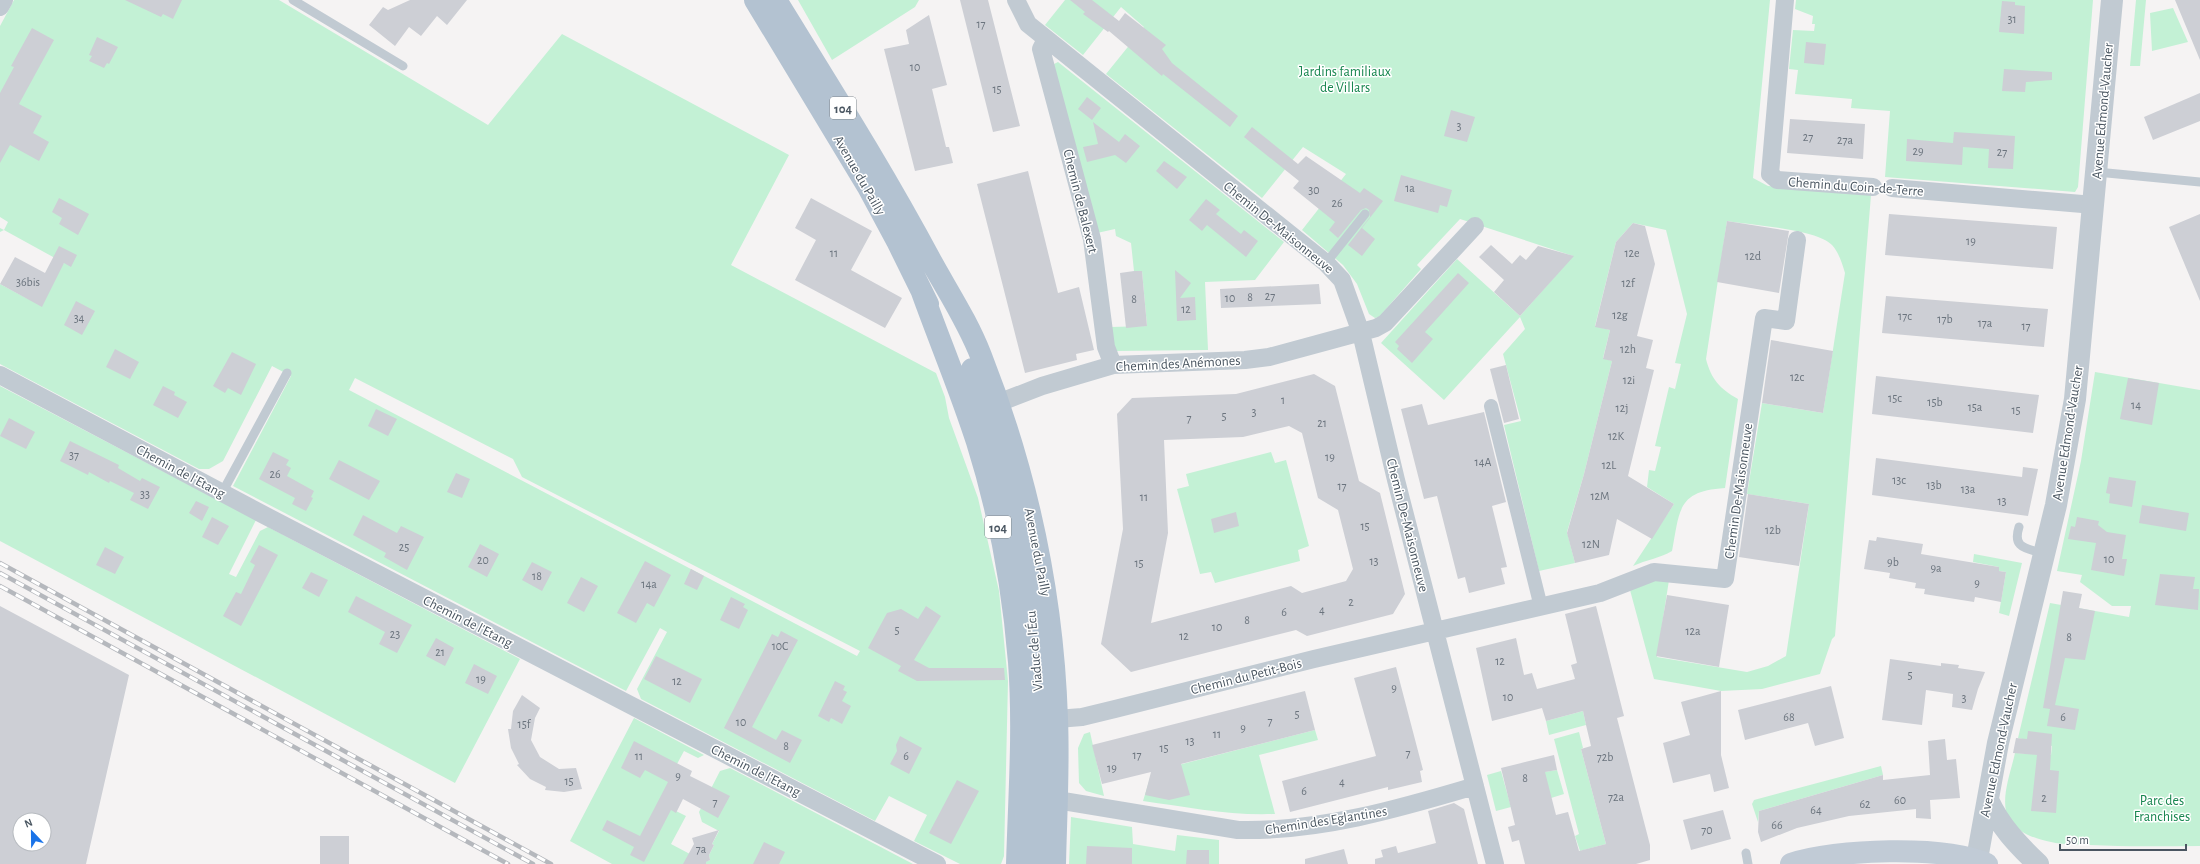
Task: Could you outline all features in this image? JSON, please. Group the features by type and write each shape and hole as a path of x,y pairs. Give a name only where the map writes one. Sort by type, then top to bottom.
{"main road":[{"name":"Avenue du Pailly","path":"755,0 868,187 922,292 993,443"},
{"name":"Avenue du Pailly","path":"776,0 905,212 971,334 1012,440 1037,541 1048,605 1057,719 1055,864"},
{"name":"Avenue du Pailly","path":"931,260 968,358 993,443"},
{"name":"Avenue du Pailly","path":"922,292 977,442 992,498 1005,558 1019,662 1020,772 1017,864"},
{"name":"Viaduc de l'Écu","path":"993,443 1020,543 1035,650 1039,757 1034,864"},
{"path":"1791,864 1806,859 1849,854 1899,852 1943,852 1980,862"}],"street":[{"path":"0,7 4,0"},
{"name":"Chemin De-Maisonneuve","path":"1016,0 1028,24 1326,263 1342,280 1361,333 1435,632 1495,864"},
{"name":"Chemin du Coin-de-Terre","path":"1785,0 1770,174 1777,180 2094,205"},
{"name":"Avenue Edmond-Vaucher","path":"1980,862 1988,800 1998,743 2056,505 2075,399 2112,0"},
{"name":"Chemin de Balexert","path":"1046,39 1041,49 1092,239 1106,347 1113,365"},
{"name":"Chemin des Anémones","path":"998,403 1042,386 1113,365 1245,360 1269,357 1361,333 1386,323 1475,226"},
{"name":"Chemin De-Maisonneuve","path":"1435,632 1600,593 1654,572 1725,579 1764,318 1786,321 1797,240"},
{"name":"Chemin de l'Etang","path":"0,375 222,493 938,864"},
{"path":"1491,406 1541,607"},
{"name":"Chemin du Petit-Bois","path":"1057,719 1082,717 1314,659 1435,632"},
{"name":"Chemin des Eglantines","path":"1057,800 1238,830 1267,830 1335,821 1398,808 1475,786"},
{"path":"1988,800 1996,818 2008,833 2038,864"}],"lane":[{"path":"293,0 403,66"},
{"path":"2097,172 2200,182"},
{"path":"1326,263 1365,214"},
{"path":"222,493 287,373"},
{"path":"2019,527 2016,536 2017,542 2021,546 2044,554"},
{"path":"1746,853 1748,864"}],"green space":[{"path":"14,0 279,0 488,125 562,34 789,155 731,265 936,373 945,397 949,418 978,498 999,591 1008,681 1004,856 1001,864 960,864 914,841 927,815 889,796 875,821 641,699 637,689 667,632 660,628 626,691 233,486 291,376 272,366 223,461 209,469 199,469 0,364 0,284 28,299 64,263 4,230 8,222 0,217 0,26","holes":["355,378 513,459 522,477 860,651 857,656 349,390"]},
{"path":"798,0 919,0 915,7 832,60"},
{"name":"Jardins familiaux de Villars","path":"1065,0 1770,0 1753,178 1768,186 1871,195 1835,636 1832,639 1820,674 1762,689 1721,691 1654,679 1630,590 1656,580 1669,580 1657,657 1747,672 1768,666 1786,656 1809,504 1747,494 1762,403 1823,413 1845,273 1838,255 1832,245 1812,235 1798,231 1727,221 1706,359 1717,383 1738,399 1725,488 1698,493 1689,498 1680,514 1672,551 1633,566 1674,504 1647,487 1649,470 1655,471 1661,447 1655,446 1669,387 1675,389 1681,364 1675,363 1687,314 1666,230 1633,223 1616,242 1595,326 1610,330 1603,358 1612,361 1584,474 1567,532 1575,563 1539,571 1504,425 1521,421 1503,354 1525,329 1520,317 1444,400 1381,343 1457,259 1520,316 1573,256 1460,219 1417,265 1421,269 1379,317 1375,318 1369,314 1357,284 1343,265 1302,230 1346,174 1303,147 1262,198 1106,74 1144,27 1121,7 1083,55 1045,25"},
{"path":"1796,0 2093,0 2078,187 2075,192 1885,177 1890,111 1851,108 1852,99 1795,94 1798,70 1789,69 1793,30 1814,31 1815,24 1812,24 1813,16 1795,9"},
{"path":"2136,0 2146,0 2140,66 2130,66"},
{"path":"2173,8 2188,42 2152,51 2150,13"},
{"path":"1058,62 1284,242 1255,280 1205,282 1208,350 1116,351 1112,346 1111,327 1147,326 1142,271 1134,271 1131,243 1116,236 1115,229 1097,233 1052,65"},
{"name":"Parc des Franchises","path":"2095,372 2200,390 2200,846 2118,846 2056,843 2039,839 2022,832 2012,824 2006,812 2005,795 2015,753 2051,755 2052,746 2018,738 2050,603 2129,617 2131,606 2112,606 2080,582 2082,575 2057,571 2081,461"},
{"path":"0,386 256,520 229,574 236,577 260,531 268,527 520,659 455,783 0,541"},
{"path":"1271,452 1275,463 1286,460 1309,546 1298,550 1300,561 1215,583 1211,572 1200,574 1177,489 1189,486 1186,474"},
{"path":"1974,554 2022,563 2009,616 1999,613 2006,572 1999,571 1999,567 1973,562"},
{"path":"1583,711 1586,725 1549,735 1546,721"},
{"path":"634,718 704,755 698,758 684,751 677,764 680,788 670,808 686,816 671,844 705,862 710,860 709,855 714,845 712,844 719,831 702,822 699,812 720,771 730,768 913,864 612,864 570,841"},
{"path":"1315,730 1318,740 1259,755 1275,814 1242,814 1143,801 1150,778 1155,771"},
{"path":"1090,732 1104,796 1086,791 1079,783 1078,748 1084,734"},
{"path":"1579,732 1583,748 1581,749 1606,844 1580,851 1575,836 1579,834 1554,739"},
{"path":"1881,766 1883,775 1759,811 1758,822 1752,804 1754,800"},
{"path":"1557,770 1564,794 1551,798 1544,772"},
{"path":"1501,771 1511,807 1496,811 1487,775"},
{"path":"1071,817 1132,827 1133,844 1175,851 1177,835 1219,840 1219,864 1069,864"}],"building":[{"path":"125,0 182,0 173,19 163,14 161,17"},
{"path":"410,0 467,0 447,25 437,16 421,36 409,27 395,46 369,25 383,7 388,10"},
{"path":"960,0 988,0 1020,126 993,132"},
{"path":"1070,0 1092,0 1119,21 1125,13 1166,45 1162,49 1172,63 1238,116 1230,127 1163,74 1162,76 1109,31 1108,32 1083,14 1085,12"},
{"path":"2175,0 2200,0 2200,60"},
{"path":"2002,1 2015,2 2015,5 2025,6 2024,34 1999,32"},
{"path":"929,15 947,85 932,89 946,147 949,147 953,163 915,171 884,49 909,44 906,30"},
{"path":"32,28 54,40 19,104 42,116 33,133 49,142 39,161 10,145 0,163 0,93 14,67 11,66"},
{"path":"97,37 118,47 109,64 107,63 104,68 89,61 92,56 89,55"},
{"path":"1806,42 1826,44 1824,65 1804,63"},
{"path":"2004,69 2052,72 2052,80 2026,82 2025,92 2002,91"},
{"path":"2200,93 2200,121 2153,140 2144,117"},
{"path":"1087,97 1101,108 1092,120 1078,109"},
{"path":"1451,110 1475,117 1467,142 1444,136"},
{"path":"1790,119 1865,124 1863,159 1787,153"},
{"path":"1093,122 1119,142 1125,134 1140,146 1126,163 1115,155 1087,162 1083,147 1098,144"},
{"path":"1252,127 1298,164 1306,156 1360,193 1364,188 1383,201 1362,228 1375,239 1362,256 1348,245 1370,217 1369,210 1366,208 1361,210 1338,238 1329,230 1335,222 1293,188 1299,181 1244,137"},
{"path":"1954,132 2015,136 2013,169 1988,168 1989,149 1963,147 1962,165 1906,161 1907,139 1953,143"},
{"path":"1164,161 1187,177 1177,189 1156,171"},
{"path":"1028,171 1058,293 1079,287 1094,350 1076,354 1077,360 1025,373 977,184"},
{"path":"1401,175 1452,190 1447,207 1440,205 1438,213 1394,201"},
{"path":"59,198 89,214 78,235 59,224 62,218 52,212"},
{"path":"811,198 872,231 851,270 902,298 885,328 795,280 816,240 795,228"},
{"path":"1206,199 1220,210 1216,214 1241,234 1244,230 1258,241 1246,257 1207,225 1202,231 1189,220"},
{"path":"1889,214 2057,227 2053,269 1885,255"},
{"path":"2200,214 2200,301 2169,227"},
{"path":"1727,221 1789,231 1779,293 1717,282"},
{"path":"1633,223 1645,226 1655,264 1637,336 1653,340 1646,368 1654,370 1628,476 1674,504 1652,539 1617,519 1609,555 1575,563 1567,533 1584,474 1612,361 1603,359 1610,330 1595,327 1616,242"},
{"path":"1491,245 1512,264 1520,255 1526,260 1538,246 1574,256 1520,316 1494,292 1504,280 1479,257"},
{"path":"59,246 77,255 71,267 64,263 42,307 0,284 15,257 45,273"},
{"path":"1175,270 1191,283 1180,298 1195,297 1196,320 1177,321"},
{"path":"1142,271 1147,326 1126,328 1120,273"},
{"path":"1458,273 1469,283 1425,332 1433,339 1412,363 1397,349 1399,346 1395,342"},
{"path":"1319,284 1321,304 1221,308 1220,289"},
{"path":"1886,296 2048,309 2044,347 1882,333"},
{"path":"76,301 95,311 82,335 64,325"},
{"path":"1771,340 1833,351 1823,413 1762,403"},
{"path":"115,349 139,362 130,379 106,367"},
{"path":"232,352 256,364 241,395 228,388 225,393 213,386"},
{"path":"1506,365 1519,419 1504,423 1490,369"},
{"path":"1314,374 1335,386 1359,481 1380,493 1405,594 1393,614 1307,636 1296,630 1131,672 1101,644 1123,529 1117,414 1132,398 1236,394","holes":["1289,426 1302,433 1318,498 1338,510 1353,569 1346,581 1302,593 1291,586 1151,623 1168,533 1164,440 1243,437"]},
{"path":"1876,376 2039,395 2033,433 1872,414"},
{"path":"2128,378 2159,383 2152,425 2120,419"},
{"path":"163,386 175,392 174,395 187,402 178,418 153,405"},
{"path":"1422,404 1428,425 1484,412 1506,502 1492,506 1507,567 1501,568 1505,584 1469,593 1465,577 1458,579 1437,496 1424,499 1401,409"},
{"path":"376,409 397,419 388,436 368,426"},
{"path":"9,418 35,432 26,449 0,436"},
{"path":"70,441 119,465 118,468 140,481 142,478 160,487 148,509 130,500 134,493 110,481 109,483 89,472 88,475 60,461"},
{"path":"273,452 289,460 286,465 291,468 287,476 314,491 311,497 313,498 306,511 292,504 295,498 259,479"},
{"path":"1876,458 2022,477 2023,467 2038,469 2028,516 1872,495"},
{"path":"339,460 380,481 369,500 329,479"},
{"path":"456,473 470,479 462,498 447,492"},
{"path":"2109,477 2136,481 2132,507 2109,503 2110,494 2106,493"},
{"path":"1748,494 1809,504 1799,566 1739,557"},
{"path":"196,501 209,507 202,521 189,513"},
{"path":"2142,505 2189,513 2186,531 2139,523"},
{"path":"1236,512 1239,526 1214,533 1211,519"},
{"path":"363,515 397,533 401,526 424,537 407,570 384,557 386,553 353,535"},
{"path":"212,517 229,526 218,545 202,537"},
{"path":"2077,517 2099,521 2098,525 2107,532 2126,535 2122,559 2127,559 2124,576 2091,570 2096,543 2068,539 2071,526 2075,527"},
{"path":"1877,537 1923,544 1921,554 1999,567 1999,571 2006,572 2001,602 1975,597 1974,602 1924,594 1925,589 1915,588 1916,583 1889,578 1890,573 1864,569 1869,540 1876,541"},
{"path":"480,544 499,554 487,577 468,567"},
{"path":"259,545 278,555 241,626 223,616 236,592 241,594 255,565 250,562"},
{"path":"105,547 124,557 115,574 96,565"},
{"path":"645,561 671,575 654,607 647,603 636,623 617,613"},
{"path":"532,562 552,572 542,591 522,580"},
{"path":"691,569 704,576 697,590 684,584"},
{"path":"311,572 328,580 319,597 302,588"},
{"path":"2160,574 2195,577 2193,589 2199,589 2198,610 2155,605"},
{"path":"581,577 598,586 584,612 567,603"},
{"path":"2063,591 2082,594 2079,608 2095,611 2085,660 2065,658 2055,705 2079,709 2075,730 2047,726 2050,709 2043,708"},
{"path":"1667,595 1729,605 1719,667 1656,656"},
{"path":"356,596 412,625 397,653 379,644 385,632 348,612"},
{"path":"731,597 745,604 743,607 748,610 739,629 720,620"},
{"path":"0,606 129,675 86,864 0,864"},
{"path":"926,606 941,616 914,660 929,668 1004,668 1005,680 917,681 898,671 901,666 868,648 887,613 901,609 918,619"},
{"path":"1596,606 1624,716 1617,718 1650,845 1650,860 1636,864 1525,864 1519,840 1512,842 1508,827 1515,825 1501,768 1554,755 1557,770 1545,772 1556,815 1568,812 1579,851 1606,844 1581,749 1591,746 1583,711 1546,721 1542,708 1492,721 1476,648 1516,638 1524,675 1532,673 1537,689 1575,679 1571,665 1577,663 1565,614"},
{"path":"781,631 798,640 752,727 776,740 782,730 802,740 790,763 724,728 772,634 778,637"},
{"path":"436,638 454,648 445,666 426,656"},
{"path":"656,656 702,679 690,703 644,679"},
{"path":"1890,659 1941,666 1941,663 1959,665 1958,668 1985,672 1972,710 1952,707 1953,694 1926,690 1922,725 1882,720"},
{"path":"474,664 497,676 488,694 465,683"},
{"path":"1396,667 1423,770 1420,771 1422,782 1388,790 1388,787 1290,812 1282,781 1376,756 1354,678"},
{"path":"835,681 845,686 843,690 847,692 842,701 851,706 842,724 831,718 829,722 818,716"},
{"path":"1831,686 1844,738 1815,746 1808,723 1745,740 1738,710"},
{"path":"1305,691 1315,730 1181,764 1190,795 1169,800 1145,795 1151,772 1102,784 1092,745"},
{"path":"1721,691 1721,755 1729,788 1714,792 1710,774 1673,783 1663,743 1690,735 1681,702"},
{"path":"522,695 540,708 535,718 531,740 540,757 559,769 576,768 582,789 564,792 545,790 546,787 530,779 517,765 519,764 511,748 508,729 511,729 513,711"},
{"path":"2028,731 2052,734 2050,770 2059,771 2056,813 2031,811 2037,755 2013,753 2016,738 2027,739"},
{"path":"900,736 922,748 909,774 890,764 897,751 896,745"},
{"path":"1945,739 1947,760 1956,759 1960,798 1930,800 1931,819 1916,818 1916,809 1849,816 1797,828 1761,842 1758,832 1759,811 1883,775 1883,780 1930,775 1928,741"},
{"path":"634,741 692,771 690,776 730,796 718,818 683,799 676,813 671,810 644,862 630,855 634,847 602,830 607,820 640,836 668,782 645,770 640,778 621,768"},
{"path":"957,780 979,791 951,844 929,833"},
{"path":"1454,803 1464,809 1478,864 1375,864 1375,859 1383,857 1381,850 1396,846 1398,853 1436,843 1428,811"},
{"path":"1723,810 1731,839 1691,850 1683,820"},
{"path":"719,830 712,844 714,845 709,855 710,860 706,862 706,864 683,864 694,844 692,838"},
{"path":"320,836 349,836 349,864 320,864"},
{"path":"764,842 785,852 779,864 753,864"},
{"path":"1087,846 1132,848 1132,864 1086,864"},
{"path":"1344,849 1348,864 1305,864 1305,859"},
{"path":"1187,850 1209,850 1209,864 1186,864"}],"railway":[{"path":"0,563 551,864"},
{"path":"0,573 533,864"},
{"path":"0,586 508,864"}]}
